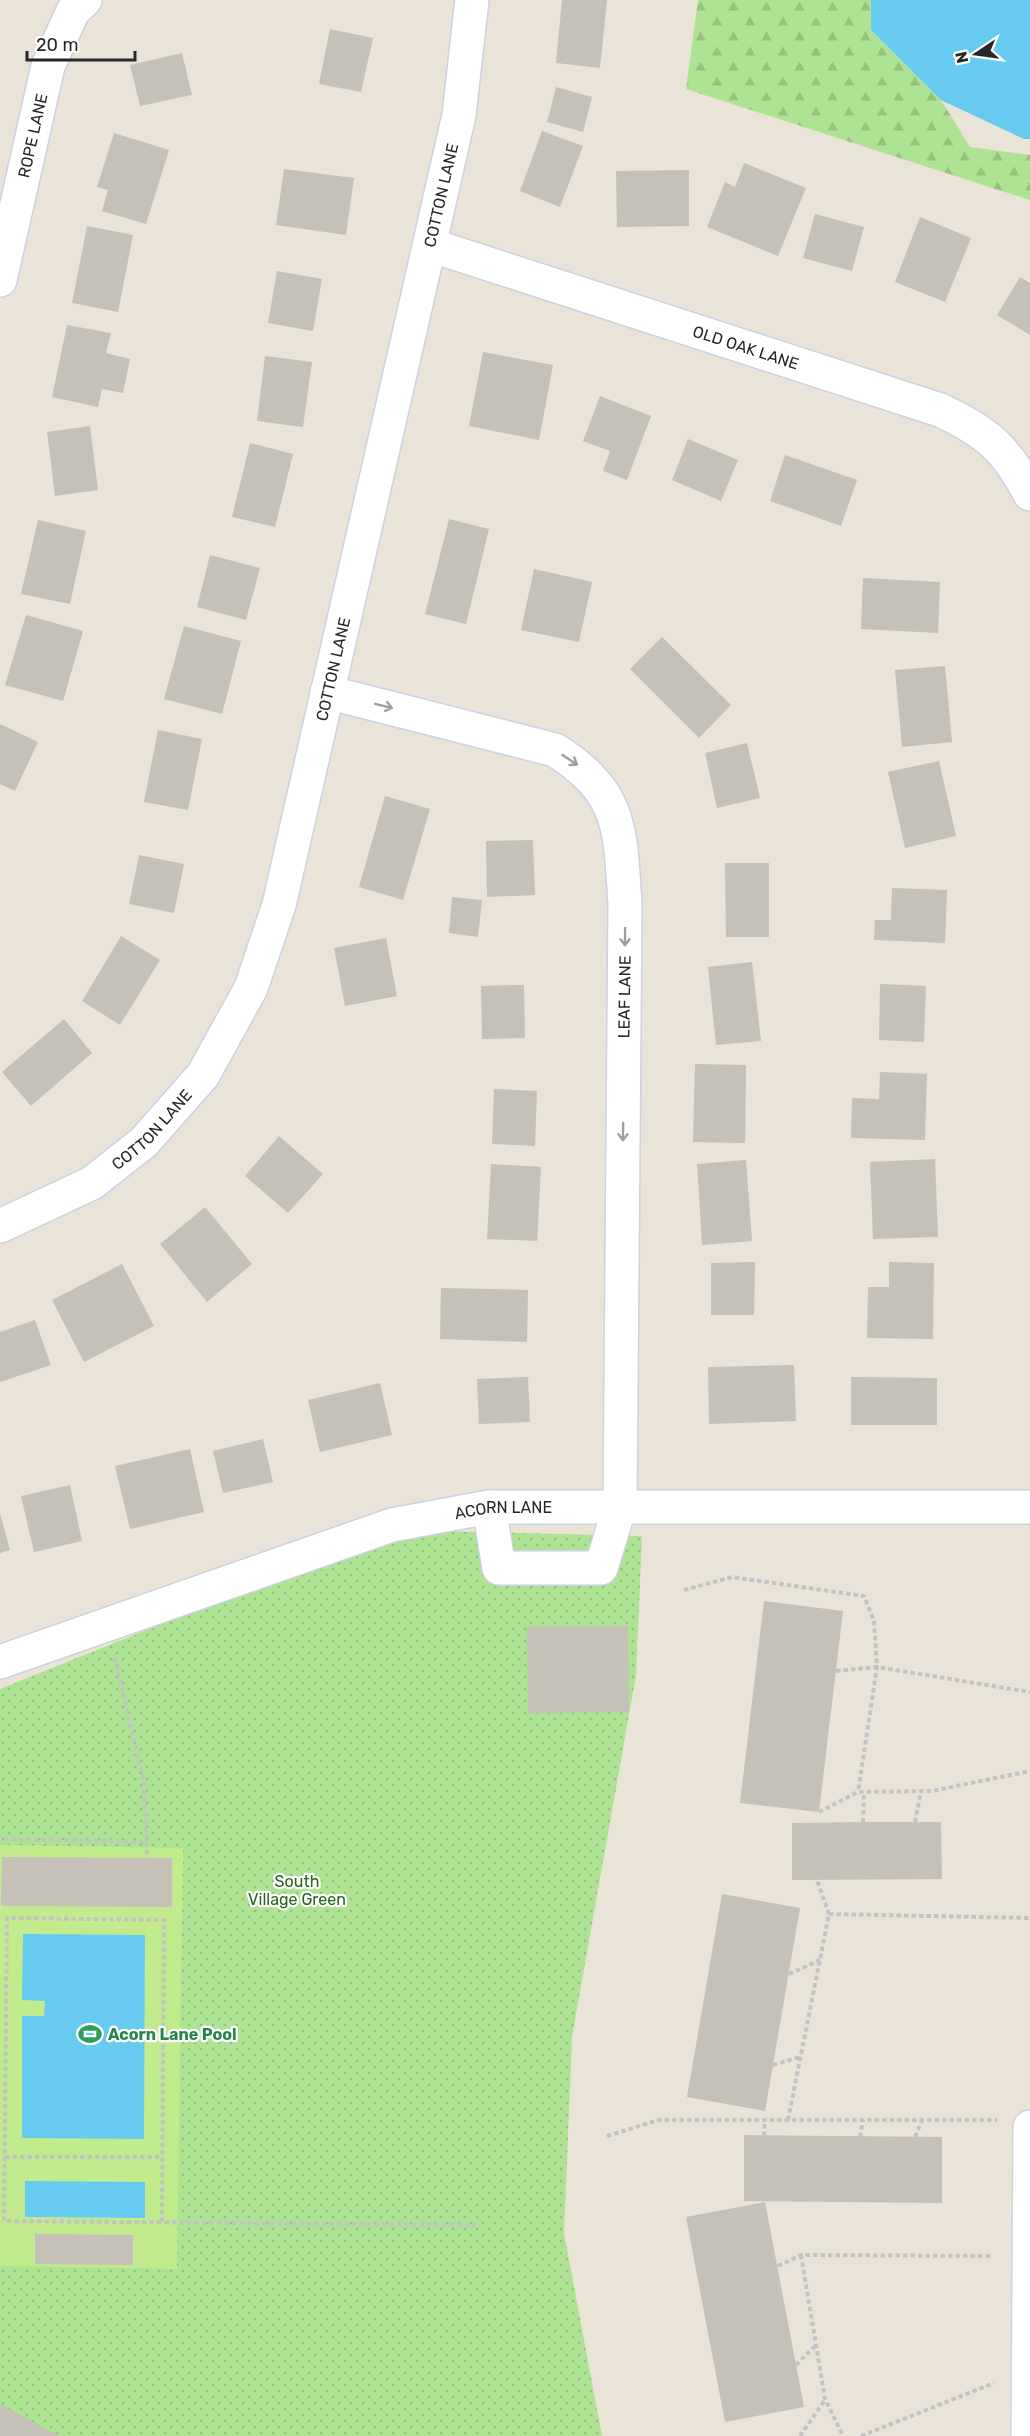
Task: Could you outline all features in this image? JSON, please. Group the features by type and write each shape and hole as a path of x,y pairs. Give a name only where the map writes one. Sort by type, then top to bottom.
{"street":[{"name":"ROPE LANE","path":"0,280 48,66 73,11 85,0"},
{"name":"COTTON LANE","path":"0,1226 92,1183 144,1142 203,1075 251,988 279,904 459,115 472,0"},
{"name":"OLD OAK LANE","path":"430,244 940,410 976,427 999,446 1030,494"},
{"name":"LEAF LANE","path":"327,692 555,750 580,766 603,791 621,831 625,904 620,1506 601,1568 499,1568 489,1507"},
{"name":"ACORN LANE","path":"0,1662 392,1525 489,1507 1030,1507"},
{"path":"1018,2124 1029,2256 1028,2436"}],"path":[{"path":"684,1590 732,1577 864,1596 874,1621 877,1666 858,1792"},
{"path":"107,1624 144,1784 147,1858"},
{"path":"836,1671 877,1666 1030,1692"},
{"path":"819,1812 858,1792 921,1791 1030,1771"},
{"path":"915,1822 921,1791"},
{"path":"863,1822 864,1792"},
{"path":"4,1839 147,1842"},
{"path":"788,2120 829,1914 817,1880"},
{"path":"829,1914 1030,1918"},
{"path":"162,2222 164,1920 7,1918 4,2221 476,2225"},
{"path":"789,1974 820,1960"},
{"path":"773,2065 800,2057"},
{"path":"607,2136 659,2120 922,2120 1018,2124"},
{"path":"764,2136 765,2120"},
{"path":"860,2137 863,2120"},
{"path":"915,2137 922,2120"},
{"path":"5,2157 162,2157"},
{"path":"801,2255 825,2399 843,2436"},
{"path":"778,2266 801,2255 1029,2256"},
{"path":"796,2365 816,2345"},
{"path":"864,2436 1028,2369"},
{"path":"800,2436 825,2399"}],"green space":[{"path":"698,0 871,0 871,30 941,100 970,147 1030,155 1030,200 686,89"},
{"name":"South Village Green","path":"395,1530 642,1536 636,1675 572,2037 564,2233 602,2436 0,2436 0,1689"},
{"name":"Acorn Lane Pool","path":"0,1845 183,1848 177,2269 0,2266"}],"water":[{"path":"871,0 1030,0 1030,139 1024,139 941,100 871,30"},
{"name":"Acorn Lane Pool","path":"23,1934 145,1935 144,2139 22,2138 22,2016 44,2016 45,2001 22,2000"},
{"path":"25,2181 145,2182 145,2218 25,2217"}],"building":[{"path":"562,0 607,0 600,68 556,63"},
{"path":"330,29 373,38 361,92 319,84"},
{"path":"182,53 192,95 140,106 130,65"},
{"path":"556,87 592,97 583,132 547,122"},
{"path":"542,131 583,146 560,207 520,191"},
{"path":"114,133 169,150 146,224 102,211 108,190 97,187"},
{"path":"744,163 806,188 778,256 707,227 725,182 735,187"},
{"path":"284,169 354,178 346,235 276,225"},
{"path":"689,170 689,226 617,227 616,171"},
{"path":"815,214 864,227 852,271 803,258"},
{"path":"920,217 971,238 945,302 895,282"},
{"path":"87,226 133,235 118,312 72,303"},
{"path":"277,271 322,279 313,331 268,323"},
{"path":"1020,277 1030,283 1030,335 997,315"},
{"path":"67,325 111,333 106,353 130,359 123,393 102,389 98,407 52,397"},
{"path":"483,352 553,365 539,440 469,426"},
{"path":"265,356 312,362 303,427 257,421"},
{"path":"600,396 651,416 627,480 603,471 610,451 583,441"},
{"path":"90,426 98,490 55,496 47,432"},
{"path":"688,439 738,460 721,501 672,480"},
{"path":"250,443 293,454 275,527 232,517"},
{"path":"785,455 857,480 841,526 770,501"},
{"path":"449,519 489,529 466,624 425,614"},
{"path":"38,520 86,531 70,604 21,594"},
{"path":"210,555 260,568 246,620 197,607"},
{"path":"534,569 592,582 579,642 521,630"},
{"path":"863,578 940,582 938,633 861,629"},
{"path":"26,615 83,631 63,701 5,685"},
{"path":"184,626 241,641 222,714 164,699"},
{"path":"662,637 731,705 699,738 630,669"},
{"path":"945,666 952,742 902,747 895,670"},
{"path":"0,724 38,742 15,791 0,784"},
{"path":"158,730 202,739 188,810 144,802"},
{"path":"747,743 760,798 717,808 705,753"},
{"path":"939,761 956,836 905,848 888,772"},
{"path":"385,796 430,809 403,900 359,887"},
{"path":"533,840 535,895 487,897 486,841"},
{"path":"139,855 184,864 174,913 129,904"},
{"path":"725,863 769,863 769,937 726,937"},
{"path":"892,888 947,890 945,943 874,940 875,920 891,920"},
{"path":"452,897 482,900 478,937 449,933"},
{"path":"121,936 160,960 120,1025 82,1001"},
{"path":"386,938 397,996 345,1006 334,948"},
{"path":"752,962 761,1041 716,1045 708,967"},
{"path":"880,984 926,986 924,1042 879,1040"},
{"path":"524,985 525,1038 482,1039 481,986"},
{"path":"64,1019 92,1053 31,1106 2,1072"},
{"path":"695,1064 746,1065 745,1143 693,1142"},
{"path":"880,1072 927,1074 925,1140 851,1138 852,1098 879,1099"},
{"path":"494,1089 537,1091 535,1146 492,1144"},
{"path":"279,1136 323,1174 288,1213 245,1176"},
{"path":"935,1159 938,1237 873,1239 870,1162"},
{"path":"746,1160 752,1241 702,1245 697,1164"},
{"path":"491,1164 541,1167 537,1241 487,1239"},
{"path":"205,1207 252,1264 207,1302 160,1244"},
{"path":"755,1262 754,1315 711,1315 711,1263"},
{"path":"889,1262 934,1263 933,1339 867,1338 868,1287 889,1287"},
{"path":"122,1264 154,1326 84,1362 52,1300"},
{"path":"441,1288 528,1290 527,1342 440,1339"},
{"path":"35,1320 51,1365 0,1382 0,1332"},
{"path":"794,1365 796,1421 709,1424 708,1367"},
{"path":"528,1377 530,1422 479,1424 477,1379"},
{"path":"851,1377 937,1378 937,1425 851,1425"},
{"path":"380,1383 392,1435 320,1452 308,1400"},
{"path":"263,1439 273,1482 223,1493 213,1451"},
{"path":"190,1449 204,1512 130,1529 115,1466"},
{"path":"70,1485 82,1541 34,1552 21,1496"},
{"path":"0,1513 10,1550 0,1553"},
{"path":"764,1601 843,1611 819,1812 740,1803"},
{"path":"628,1626 629,1712 528,1713 527,1627"},
{"path":"941,1822 942,1879 792,1880 792,1823"},
{"path":"2,1857 172,1858 172,1907 1,1906"},
{"path":"722,1894 800,1908 765,2111 687,2097"},
{"path":"744,2135 942,2137 942,2203 744,2201"},
{"path":"765,2202 804,2407 725,2422 686,2217"},
{"path":"35,2234 133,2235 133,2265 35,2264"},
{"path":"0,2404 59,2436 0,2436"}],"place":[{"name":"Acorn Lane Pool","path":"90,2034"}]}
